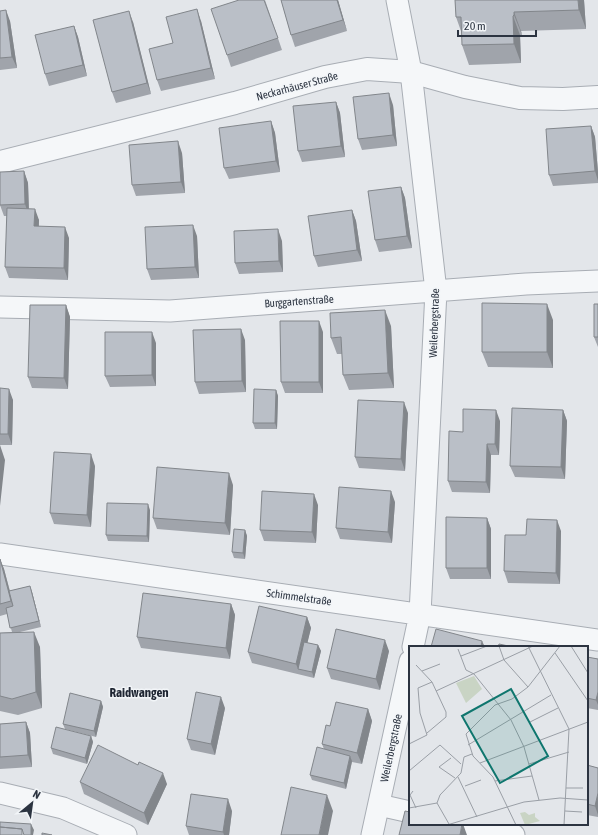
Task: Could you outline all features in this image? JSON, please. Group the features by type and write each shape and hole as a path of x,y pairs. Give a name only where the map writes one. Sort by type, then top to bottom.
{"street":[{"name":"Weilerbergstraße","path":"397,0 411,72 436,291 420,614 413,646"},
{"name":"Neckarhäuser Straße","path":"0,162 235,103 324,77 367,69 411,72 465,87 520,98 563,99 598,97"},
{"name":"Burggartenstraße","path":"0,307 170,311 526,284 598,281"},
{"name":"Schimmelstraße","path":"0,554 598,640"},
{"name":"Weilerbergstraße","path":"372,835 409,666"},
{"path":"0,792 63,808 126,835"},
{"path":"379,805 409,812"},
{"path":"469,825 514,835"}],"building":[{"path":"239,0 264,0 278,38 227,55 211,9"},
{"path":"281,0 337,0 343,20 291,35"},
{"path":"455,0 578,0 579,10 514,12 514,44 462,45 461,17 456,17"},
{"path":"197,9 211,68 157,80 149,49 173,43 166,17"},
{"path":"6,10 12,57 0,58 0,11"},
{"path":"129,11 147,83 112,92 93,20"},
{"path":"74,26 83,65 45,74 35,35"},
{"path":"389,93 393,135 358,139 353,97"},
{"path":"336,102 341,146 298,151 293,106"},
{"path":"271,121 276,161 224,168 219,128"},
{"path":"591,126 595,171 549,175 546,129"},
{"path":"178,141 181,182 132,185 129,145"},
{"path":"24,171 25,204 0,205 0,172"},
{"path":"401,187 407,236 375,240 368,191"},
{"path":"7,208 35,209 34,226 65,227 64,268 5,267"},
{"path":"352,210 357,250 314,256 308,216"},
{"path":"193,225 195,267 147,269 145,227"},
{"path":"278,229 279,261 235,263 234,231"},
{"path":"482,303 547,304 547,352 482,352"},
{"path":"594,304 598,304 598,337 594,337"},
{"path":"30,305 66,305 64,378 28,377"},
{"path":"385,310 388,373 343,375 341,337 331,338 330,313"},
{"path":"280,321 319,321 319,382 281,382"},
{"path":"241,329 242,381 195,382 193,330"},
{"path":"105,332 152,332 152,375 105,376"},
{"path":"0,388 9,389 8,434 0,434"},
{"path":"254,389 276,390 275,423 253,423"},
{"path":"358,400 404,402 401,459 355,457"},
{"path":"512,408 563,410 561,467 510,466"},
{"path":"463,409 496,410 495,444 487,444 486,482 448,481 449,431 463,432"},
{"path":"54,452 91,454 87,515 50,513"},
{"path":"157,467 229,473 225,523 153,518"},
{"path":"339,487 391,491 388,532 336,528"},
{"path":"262,491 314,494 312,532 260,530"},
{"path":"107,503 148,504 147,536 106,535"},
{"path":"446,517 487,518 487,568 446,568"},
{"path":"527,519 557,520 556,573 504,571 505,535 526,535"},
{"path":"234,529 245,530 243,553 232,552"},
{"path":"0,559 11,601 0,604"},
{"path":"30,586 39,621 10,628 6,608 13,606 9,591"},
{"path":"143,593 231,604 226,648 137,637"},
{"path":"259,606 307,617 296,664 248,652"},
{"path":"336,629 385,640 376,679 327,668"},
{"path":"436,629 482,641 481,646 431,646"},
{"path":"34,632 36,692 12,699 0,696 0,633"},
{"path":"304,642 318,645 312,672 298,669"},
{"path":"588,657 598,659 598,692 596,700 588,698"},
{"path":"196,692 221,697 211,744 187,739"},
{"path":"70,693 101,701 94,731 63,724"},
{"path":"336,702 368,709 357,753 322,744 326,725 330,726"},
{"path":"26,722 28,755 0,757 0,724"},
{"path":"56,727 91,736 85,758 51,748"},
{"path":"98,745 138,765 139,762 163,773 144,813 80,782"},
{"path":"317,747 350,756 344,783 310,775"},
{"path":"588,765 598,768 598,793 595,806 588,804"},
{"path":"291,787 327,795 319,835 281,835"},
{"path":"191,794 228,799 223,832 186,826"},
{"path":"405,811 409,812 409,825 462,825 460,835 399,835"},
{"path":"0,822 31,824 31,835 24,835 22,829 0,827"},
{"path":"0,827 22,829 22,835 0,835"}],"district":[{"name":"Raidwangen","path":"139,692"}]}
